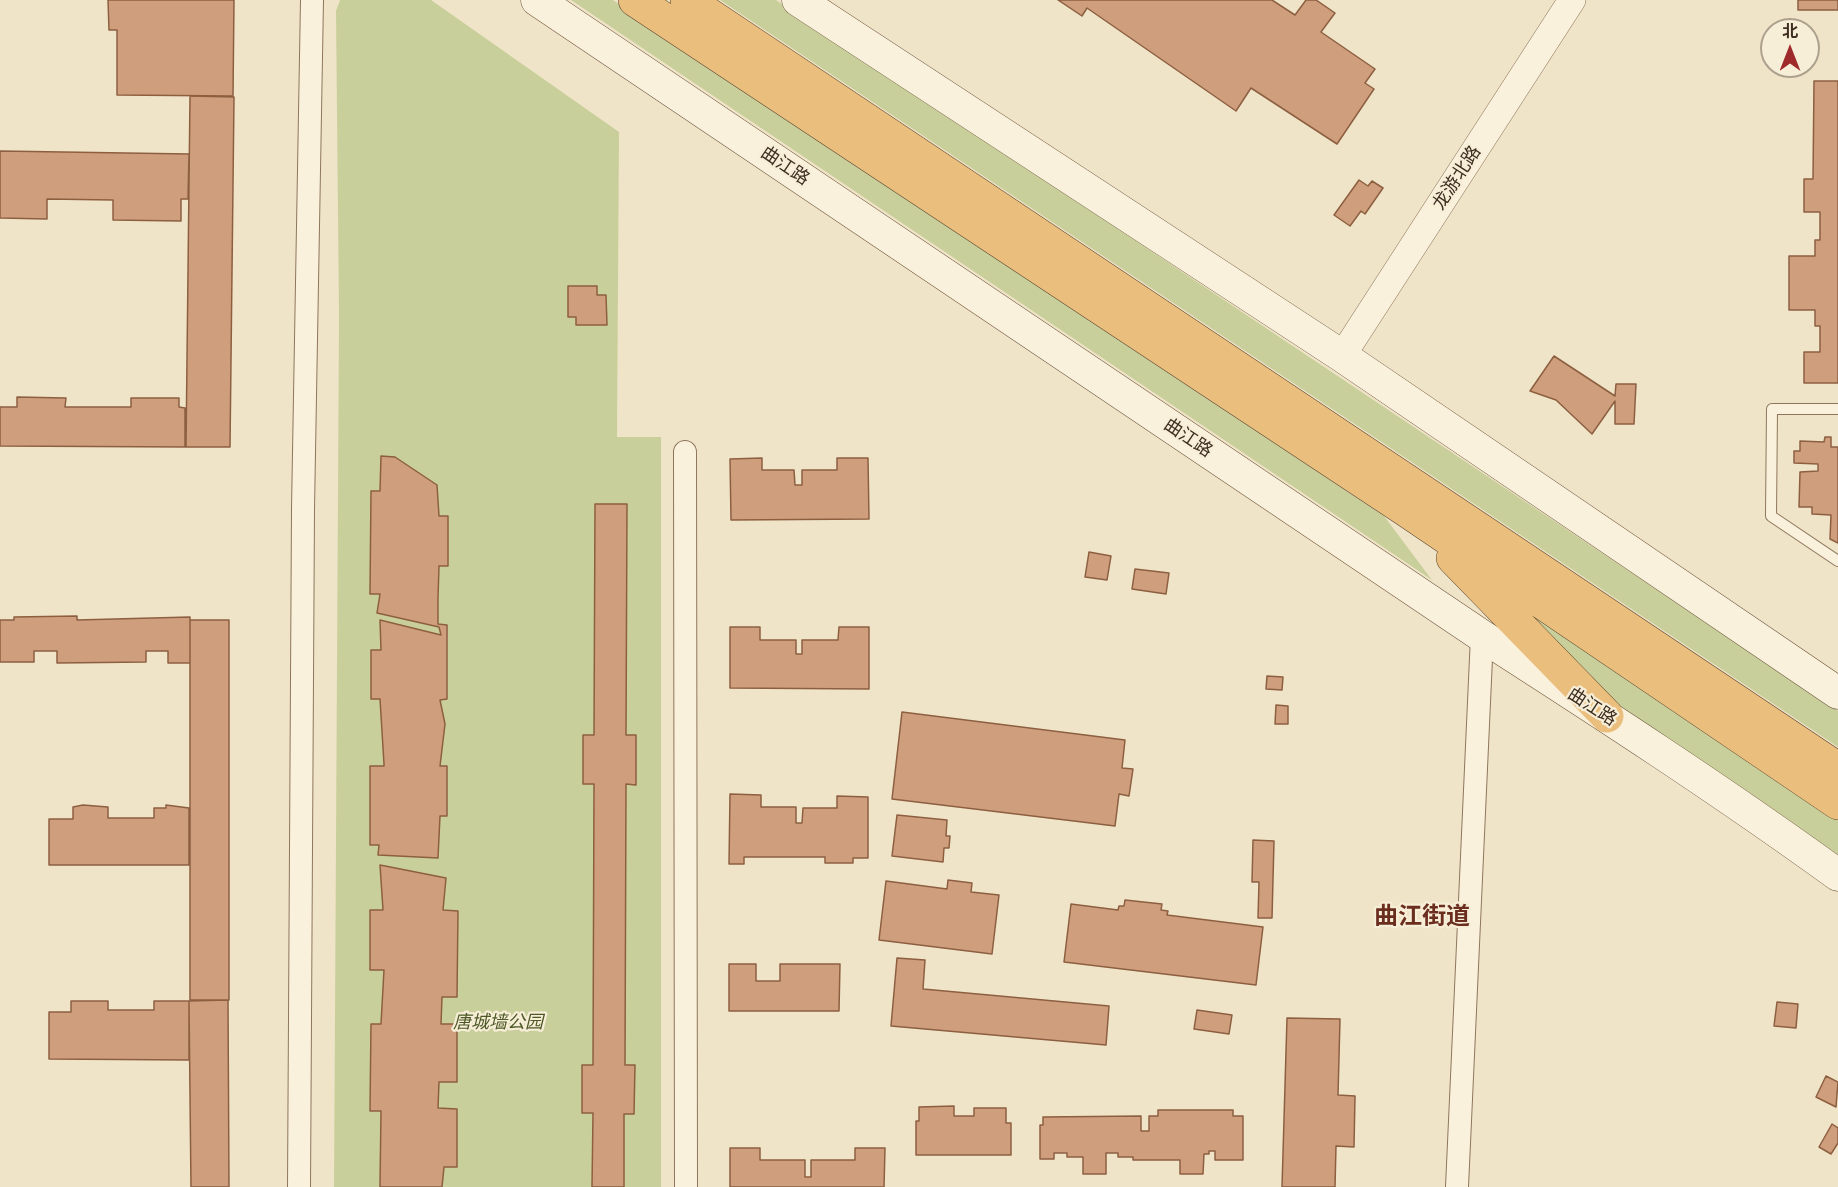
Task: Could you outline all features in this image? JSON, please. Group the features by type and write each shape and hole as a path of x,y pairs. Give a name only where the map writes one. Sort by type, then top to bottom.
{"highway":[{"path":"635,0 1403,508 1838,803"},
{"path":"687,0 1838,770"},
{"path":"1403,508 1607,716"}],"main road":[{"name":"曲江路","path":"537,0 1482,636 1607,716 1765,822 1838,875"},
{"path":"798,0 1342,356 1838,693"}],"street":[{"path":"299,1187 302,532 312,0"},
{"name":"龙游北路","path":"1342,356 1572,0"},
{"path":"684,452 687,1187"},
{"path":"1457,1187 1482,636"}],"lane":[{"path":"1838,409 1772,409 1771,516 1838,561"}],"green space":[{"name":"唐城墙公园","path":"340,0 431,0 619,132 617,437 661,437 661,1187 334,1187 339,316 336,11"},
{"path":"571,0 613,0 1384,516 1432,580"},
{"path":"720,0 776,0 1838,711 1838,747"},
{"path":"1528,608 1838,819 1838,855 1615,704 1522,613"}],"building":[{"path":"108,0 234,0 233,96 117,95 117,30 109,30"},
{"path":"1058,0 1272,0 1295,15 1306,0 1316,0 1335,13 1321,32 1375,69 1365,83 1374,89 1337,144 1251,88 1236,111 1087,8 1082,16"},
{"path":"1798,0 1838,0 1838,10 1798,10"},
{"path":"1814,81 1838,81 1838,383 1804,383 1804,352 1820,352 1820,326 1815,326 1815,310 1789,310 1789,256 1815,256 1815,240 1820,240 1820,212 1804,212 1804,179 1813,179"},
{"path":"190,96 234,97 230,447 186,447"},
{"path":"0,151 189,154 188,199 181,199 181,221 113,220 113,200 47,199 47,219 0,218"},
{"path":"1359,180 1368,186 1372,181 1383,188 1365,214 1361,211 1350,226 1334,215"},
{"path":"568,286 597,286 597,295 606,295 607,325 576,325 576,317 568,317"},
{"path":"1554,356 1615,396 1616,384 1636,384 1634,424 1615,424 1615,401 1592,434 1556,400 1530,391"},
{"path":"17,397 66,398 65,407 131,407 131,398 179,398 179,407 185,408 185,447 0,446 0,407 17,407"},
{"path":"1825,437 1831,437 1831,447 1838,447 1838,543 1830,539 1831,515 1812,514 1812,507 1799,507 1800,472 1818,471 1818,464 1794,463 1794,451 1800,451 1800,441 1824,442"},
{"path":"381,456 395,457 437,485 439,516 448,516 448,566 439,566 438,598 438,624 447,625 447,699 440,700 445,724 440,766 447,766 447,816 440,816 438,858 378,855 379,845 370,845 370,766 384,766 380,699 371,699 371,650 381,650 380,620 441,635 439,627 377,613 380,594 370,594 371,491 380,491"},
{"path":"762,458 762,470 794,470 795,485 802,485 802,470 837,470 837,458 868,458 869,519 731,520 730,459"},
{"path":"595,504 627,504 626,735 636,735 636,785 626,784 625,1065 635,1065 634,1114 624,1114 624,1187 592,1187 593,1113 582,1113 582,1065 593,1065 594,784 583,784 583,735 594,735"},
{"path":"1089,552 1111,556 1107,580 1085,577"},
{"path":"1135,569 1169,573 1166,594 1132,589"},
{"path":"77,616 77,620 190,617 190,663 168,663 168,651 146,651 146,662 57,663 57,651 34,651 34,662 0,662 0,620 14,620 14,617"},
{"path":"190,620 229,620 229,1000 190,1000"},
{"path":"730,627 760,627 760,640 796,640 796,654 802,654 802,640 838,640 839,627 869,627 869,689 730,688"},
{"path":"1267,676 1283,677 1282,690 1266,689"},
{"path":"1276,705 1288,706 1288,724 1275,724"},
{"path":"902,712 1125,740 1122,768 1133,769 1129,796 1119,794 1115,826 892,799"},
{"path":"730,794 761,795 761,807 796,807 796,823 802,823 803,808 837,808 837,796 868,797 868,858 853,858 853,863 825,863 825,857 744,857 744,864 729,864"},
{"path":"83,805 108,807 108,818 154,818 154,808 166,808 166,805 189,808 189,865 49,865 49,819 73,819 73,807"},
{"path":"897,815 947,820 946,836 950,836 949,848 944,848 943,862 892,856"},
{"path":"1253,840 1274,841 1272,918 1258,918 1259,882 1252,882"},
{"path":"380,865 446,878 443,910 458,911 457,997 442,997 441,1024 457,1024 457,1082 439,1082 438,1108 457,1109 457,1167 444,1167 442,1187 380,1187 381,1111 370,1111 371,1024 381,1024 384,970 370,970 370,910 383,910"},
{"path":"948,880 972,883 971,892 999,895 992,954 879,940 886,881 947,889"},
{"path":"1125,900 1162,904 1161,910 1168,911 1167,915 1263,927 1256,985 1064,962 1071,904 1118,910 1119,906 1124,906"},
{"path":"897,958 925,960 923,989 1109,1006 1106,1045 891,1026"},
{"path":"729,964 756,964 756,981 780,981 780,964 840,964 839,1011 729,1011"},
{"path":"228,1000 229,1187 191,1187 189,1001"},
{"path":"71,1001 108,1001 108,1010 154,1010 154,1001 189,1001 189,1060 49,1059 49,1012 71,1012"},
{"path":"1777,1002 1798,1004 1796,1028 1774,1026"},
{"path":"1197,1010 1232,1015 1229,1034 1194,1029"},
{"path":"1287,1018 1340,1019 1338,1095 1355,1096 1354,1147 1336,1146 1335,1187 1282,1187"},
{"path":"1826,1076 1838,1082 1836,1107 1816,1097"},
{"path":"954,1106 954,1116 974,1116 974,1108 1006,1108 1006,1123 1011,1123 1011,1155 916,1155 916,1121 919,1121 919,1107"},
{"path":"1158,1110 1233,1110 1233,1116 1243,1116 1243,1160 1215,1160 1215,1151 1209,1151 1209,1154 1204,1154 1203,1174 1180,1174 1180,1160 1133,1160 1133,1157 1118,1157 1118,1153 1106,1153 1106,1174 1083,1174 1083,1157 1067,1157 1067,1153 1054,1153 1054,1159 1040,1159 1040,1125 1043,1125 1043,1117 1141,1116 1141,1131 1149,1131 1149,1116 1158,1116"},
{"path":"1832,1124 1838,1128 1838,1143 1831,1154 1819,1147"},
{"path":"730,1148 760,1148 760,1160 805,1160 805,1177 811,1177 811,1160 855,1160 855,1148 885,1148 884,1187 730,1187"}],"district":[{"name":"曲江街道","path":"1422,917"}]}
